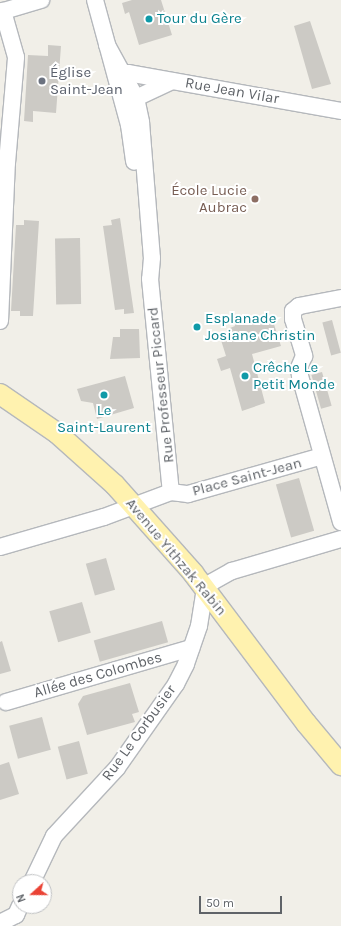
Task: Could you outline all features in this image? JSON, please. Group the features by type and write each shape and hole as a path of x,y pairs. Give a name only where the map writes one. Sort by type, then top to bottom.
{"main road":[{"name":"Avenue Yithzak Rabin","path":"4,401 129,508 205,594 306,723 341,765"},
{"name":"Avenue Yithzak Rabin","path":"205,594 341,780"}],"street":[{"path":"0,321 7,163 16,57 1,11 41,0"},
{"path":"95,0 107,45 120,84 136,98 172,81"},
{"name":"Rue Jean Vilar","path":"120,84 172,81 341,111"},
{"name":"Rue Professeur Piccard","path":"120,84 132,147 144,262 150,279"},
{"name":"Rue Professeur Piccard","path":"136,98 152,258 150,279 171,492"},
{"path":"341,298 299,306 293,311 304,356 298,368 341,522"},
{"name":"Place Saint-Jean","path":"171,492 188,494 322,456"},
{"path":"0,547 129,508 171,492"},
{"path":"205,594 218,576 341,539"},
{"name":"Rue Le Corbusier","path":"36,874 54,836 117,768 176,684 191,648 205,594"},
{"name":"Allée des Colombes","path":"6,702 191,648"},
{"path":"0,923 16,914"}],"building":[{"name":"Tour du Gère","path":"132,0 161,0 172,35 139,45 129,12 125,14 122,3"},
{"path":"310,21 331,84 312,89 294,26"},
{"name":"Église Saint-Jean","path":"48,45 61,46 56,113 33,111 33,122 24,121 28,55 48,56"},
{"path":"120,218 134,313 124,314 124,309 115,310 103,226 112,225 111,220"},
{"path":"24,220 39,221 33,316 20,316 20,311 11,311 16,225 24,225"},
{"path":"55,238 80,238 81,304 56,304"},
{"path":"271,315 281,346 252,354 265,403 242,411 230,368 221,371 217,359 226,356 220,337 232,333 230,328 235,326 234,321"},
{"path":"332,320 341,353 331,355 322,323"},
{"path":"120,329 139,329 140,358 110,359 113,337 120,337"},
{"path":"322,372 332,406 321,409 311,375"},
{"name":"Le Saint-Laurent","path":"125,376 134,408 97,419 93,403 81,401 77,389"},
{"path":"299,478 314,531 291,537 276,485"},
{"path":"106,558 115,590 95,596 86,564"},
{"path":"82,602 91,633 58,642 49,611"},
{"path":"162,621 168,642 100,662 94,641"},
{"path":"2,641 11,671 0,674 0,642"},
{"path":"130,683 139,712 132,714 135,722 87,735 78,704 83,696"},
{"path":"42,717 51,750 18,759 9,726"},
{"path":"79,741 88,774 67,780 58,747"},
{"path":"9,762 19,794 0,800 0,765"}],"place":[{"name":"Tour du Gère","path":"149,19"},
{"name":"Église Saint-Jean","path":"42,81"},
{"name":"École Lucie Aubrac","path":"255,199"},
{"name":"Esplanade Josiane Christin","path":"197,327"},
{"name":"Crêche Le Petit Monde","path":"245,376"},
{"name":"Le Saint-Laurent","path":"104,395"}]}
